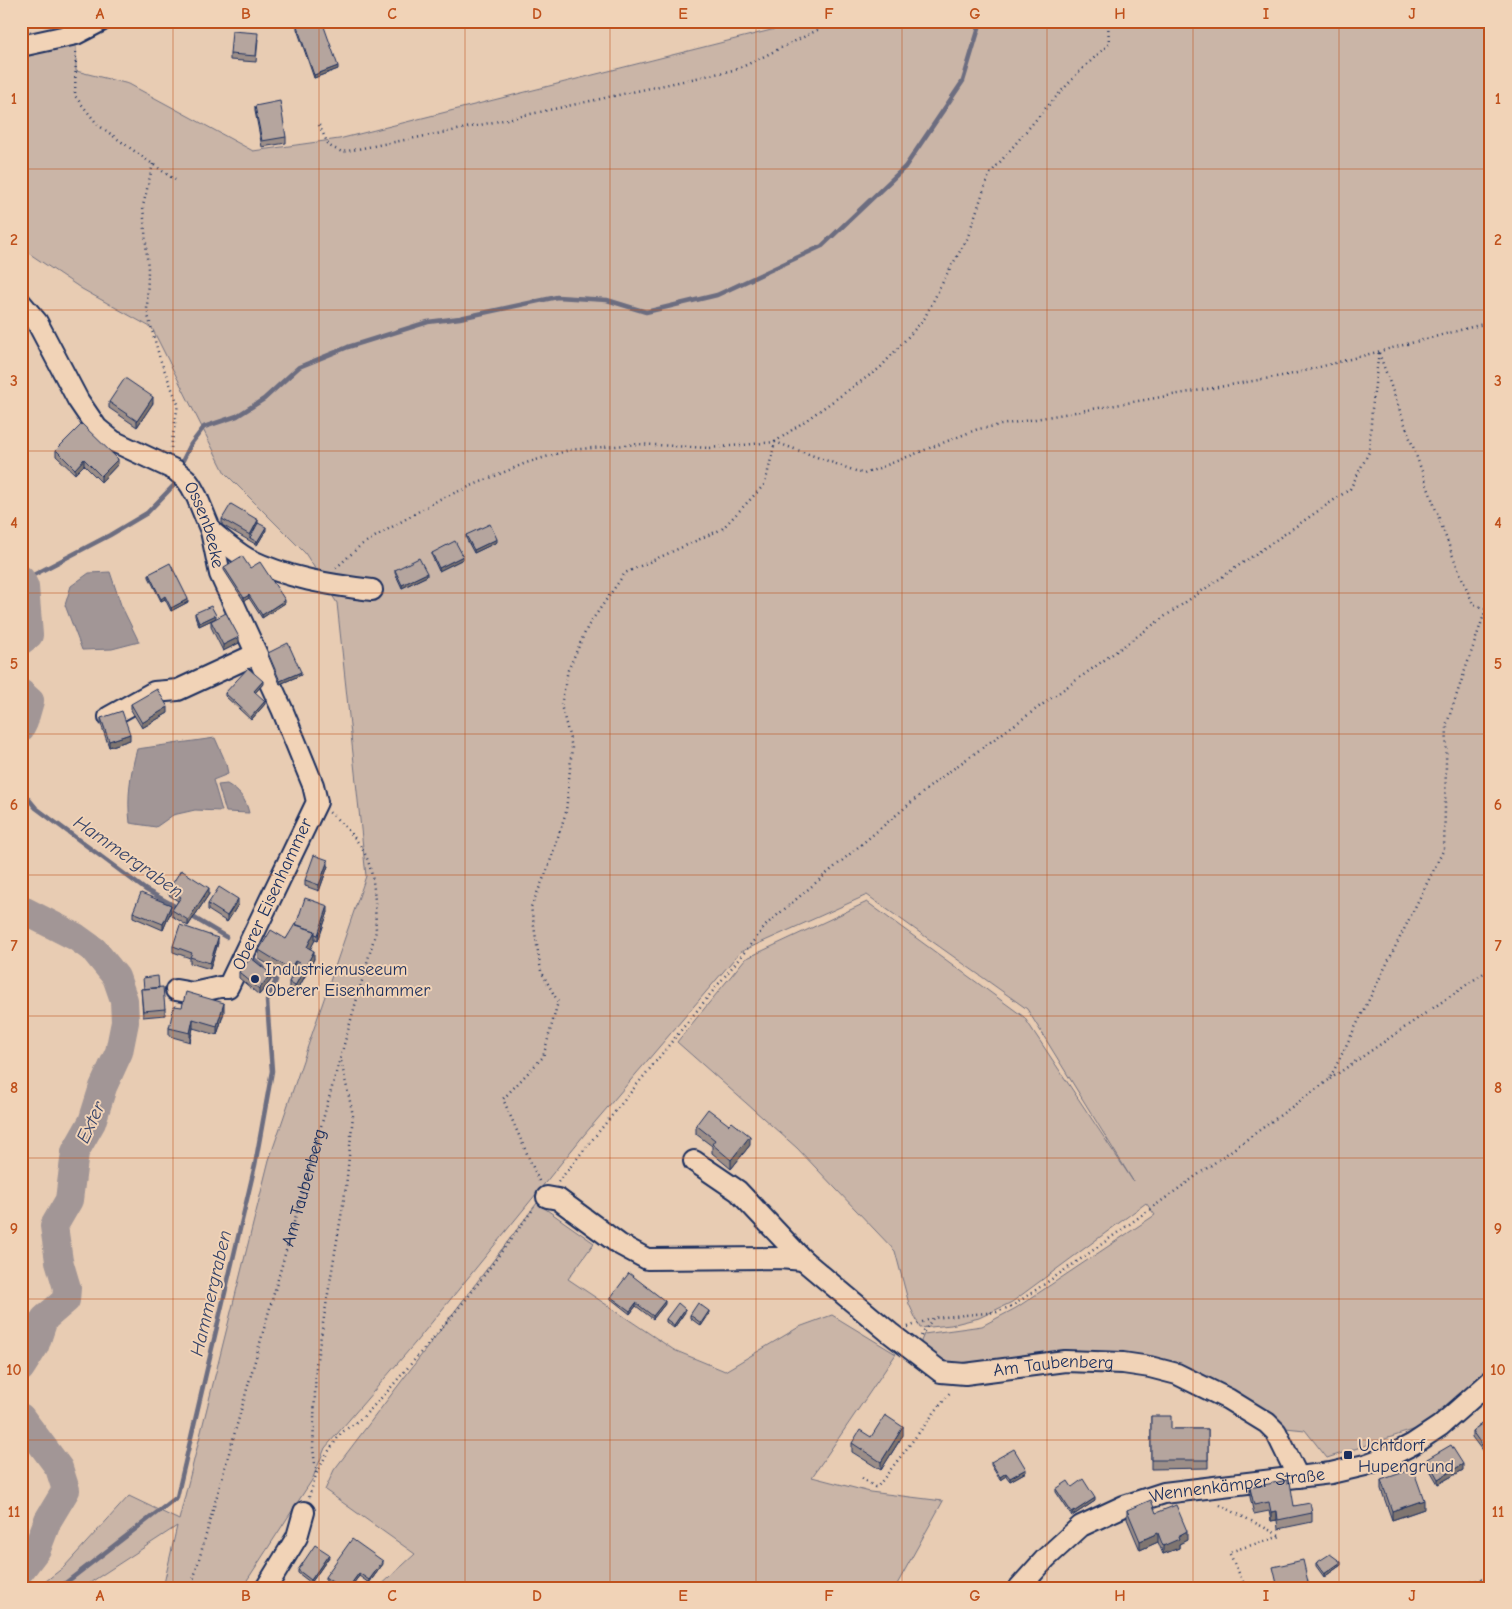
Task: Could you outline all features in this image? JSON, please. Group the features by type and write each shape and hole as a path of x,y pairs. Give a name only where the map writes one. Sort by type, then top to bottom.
{"street":[{"path":"21,46 76,34 102,21"},
{"name":"Ossenbeeke","path":"21,303 42,330 78,400 97,428 113,441 175,470 191,486 211,531 220,574 282,709 313,785 317,802"},
{"path":"211,531 249,559 282,573 303,579 372,590"},
{"path":"109,716 154,692 178,690 256,654"},
{"name":"Oberer Eisenhammer","path":"176,990 193,993 228,987 317,802"},
{"name":"Am Taubenberg","path":"694,1162 738,1191 803,1260 921,1358 941,1372 965,1374 1065,1362 1123,1363 1177,1374 1228,1398 1267,1423 1276,1432 1298,1478"},
{"path":"547,1197 558,1199 619,1244 647,1259 780,1258 803,1260"},
{"name":"Wennenkämper Straße","path":"1019,1588 1046,1558 1081,1526 1124,1506 1164,1493 1298,1478 1349,1470 1398,1452 1413,1444 1440,1426 1491,1381"},
{"path":"266,1588 297,1537 304,1512"}],"path":[{"path":"547,1197 503,1099 544,1057 558,1002 540,970 531,907 548,868 566,812 572,747 561,705 568,670 588,626 625,573 722,529 765,484 776,442 880,368 924,319 967,238 989,174 1050,103 1109,44 1108,21"},
{"path":"319,125 329,146 342,152 457,130 738,69 832,22"},
{"path":"76,34 75,96 98,125 175,180"},
{"path":"153,164 143,206 148,269 147,312 160,359 178,404 168,467"},
{"path":"320,582 361,545 440,499 526,463 570,450 638,444 709,448 776,442 864,474 978,429 1293,374 1491,322"},
{"path":"1379,351 1452,554 1473,604 1486,609"},
{"path":"304,1512 316,1475 341,1433 363,1417 387,1392 468,1297 538,1203 547,1197 768,923 939,779 1164,617 1350,489 1369,452 1379,351"},
{"path":"1329,1080 1444,849 1447,723 1486,609 1491,603"},
{"name":"Am Taubenberg","path":"191,1588 376,931 372,877 365,853 342,823 317,802"},
{"path":"921,1358 917,1346 933,1318 997,1312 1014,1305 1088,1254 1329,1080 1491,968"},
{"path":"316,1475 314,1448 316,1364 346,1187 352,1115 341,1060"},
{"path":"862,1478 875,1487 878,1486 965,1374"},
{"path":"1204,1489 1218,1504 1280,1536 1229,1552 1246,1588"},
{"path":"1446,1588 1491,1577"}],"shaded area":[{"path":"807,21 1491,21 1491,1368 1425,1426 1327,1458 1305,1430 1276,1427 1178,1370 943,1368 921,1353 921,1341 924,1334 982,1326 1016,1308 1155,1215 1146,1203 1012,1302 979,1318 951,1325 920,1328 909,1304 895,1251 797,1148 677,1042 745,959 867,902 1024,1017 1133,1181 1027,1009 867,895 740,952 584,1135 415,1343 325,1448 312,1480 242,1588 163,1588 177,1526 82,1588 37,1588 64,1567 129,1496 179,1520 269,1160 366,876 337,603 305,553 225,473 152,328 82,289 21,248 21,52 76,39 76,71 129,84 253,151 339,139"},
{"path":"110,572 121,605 139,642 112,649 82,650 65,605 71,586 89,573"},
{"path":"215,738 226,763 228,774 213,780 222,811 195,810 173,815 156,827 130,823 130,786 137,749"},
{"path":"227,784 241,796 249,813 226,812 218,785"},
{"path":"537,1203 594,1243 568,1279 674,1350 725,1371 799,1327 832,1315 896,1354 812,1477 870,1492 943,1501 895,1588 378,1588 415,1554 325,1490 334,1470"}],"building":[{"path":"311,21 322,21 338,66 314,75 297,26"},
{"path":"232,31 258,33 256,56 230,54"},
{"path":"280,101 286,137 262,141 255,106"},
{"path":"125,378 153,397 137,421 109,402"},
{"path":"82,424 118,459 101,476 84,459 75,469 56,450"},
{"path":"231,504 258,520 250,535 222,519"},
{"path":"258,523 266,527 257,542 250,538"},
{"path":"490,524 497,539 474,550 466,535"},
{"path":"455,541 463,556 439,568 432,553"},
{"path":"242,556 250,568 260,562 285,600 262,615 249,595 244,598 224,567"},
{"path":"419,558 427,573 402,585 395,570"},
{"path":"170,563 188,599 171,608 165,596 161,599 149,574"},
{"path":"211,606 216,615 199,623 195,613"},
{"path":"226,613 239,637 223,645 211,621"},
{"path":"288,643 301,672 280,681 268,653"},
{"path":"248,668 263,681 254,691 265,701 251,717 225,693"},
{"path":"157,689 168,707 142,723 131,704"},
{"path":"122,711 130,734 109,741 101,718"},
{"path":"314,855 328,860 319,885 305,880"},
{"path":"181,870 209,888 188,920 172,910 181,897 169,889"},
{"path":"219,887 238,899 227,916 208,904"},
{"path":"141,893 171,905 163,924 133,912"},
{"path":"305,898 328,906 318,935 315,934 315,931 296,925"},
{"path":"295,924 315,931 307,947 314,951 295,986 289,982 299,963 295,961 290,969 259,950 271,930 286,939"},
{"path":"180,925 218,938 210,963 190,957 192,953 173,946"},
{"name":"Industriemuseeum Oberer Eisenhammer","path":"251,958 271,974 259,989 239,972"},
{"path":"158,976 159,988 144,989 143,978"},
{"path":"163,987 165,1009 143,1011 141,989"},
{"path":"186,992 224,1003 217,1026 193,1019 190,1033 169,1028 174,1006 182,1007"},
{"path":"708,1109 729,1125 732,1122 750,1136 731,1160 712,1144 715,1140 696,1125"},
{"path":"629,1273 665,1301 653,1316 636,1303 630,1311 611,1297"},
{"path":"678,1303 685,1309 674,1325 666,1319"},
{"path":"698,1303 709,1311 701,1323 690,1315"},
{"path":"885,1415 903,1427 881,1462 852,1443 860,1430 871,1437"},
{"path":"1151,1416 1171,1416 1171,1429 1208,1429 1208,1460 1151,1460"},
{"path":"1491,1417 1491,1443 1484,1448 1472,1431"},
{"path":"1451,1445 1463,1464 1438,1479 1427,1459"},
{"path":"1014,1449 1026,1469 1010,1478 1006,1473 1000,1477 991,1462"},
{"path":"1413,1469 1424,1500 1392,1511 1381,1480"},
{"path":"1083,1479 1095,1498 1072,1513 1056,1489 1068,1481 1072,1487"},
{"path":"1287,1480 1287,1483 1290,1482 1294,1506 1310,1503 1312,1513 1278,1520 1277,1511 1271,1512 1269,1502 1254,1505 1250,1488"},
{"path":"1151,1500 1156,1513 1176,1505 1187,1531 1178,1536 1179,1539 1163,1546 1158,1533 1140,1541 1127,1510"},
{"path":"352,1539 383,1561 369,1580 359,1573 348,1588 341,1588 325,1577"},
{"path":"315,1545 329,1554 311,1580 298,1570"},
{"path":"1330,1554 1341,1562 1324,1574 1316,1563"},
{"path":"1303,1560 1308,1582 1278,1588 1273,1567"}],"waterway":[{"path":"180,466 191,444 204,427 237,416 264,399 299,367 348,347 428,322 460,318 557,297 607,300 646,312 717,295 822,246 905,167 963,81 981,21"},
{"path":"22,581 110,535 147,513 178,481"},
{"name":"Exter","path":"21,579 25,587 29,635 21,641"},
{"name":"Exter","path":"21,693 30,701 21,728"},
{"name":"Hammergraben","path":"21,790 36,808 146,890 180,909"},
{"name":"Exter","path":"21,909 76,937 94,950 116,977 124,1000 125,1022 119,1052 103,1087 92,1122 75,1152 69,1200 54,1226 59,1261 67,1288 66,1300 44,1319 35,1346 21,1368"},
{"name":"Hammergraben","path":"191,916 226,937"},
{"name":"Hammergraben","path":"254,959 263,967"},
{"name":"Hammergraben","path":"59,1588 177,1497 255,1165 272,1071 267,1001 276,980 268,973"},
{"name":"Exter","path":"21,1417 59,1468 66,1490 48,1520 37,1549 21,1570"}],"place":[{"name":"Industriemuseeum Oberer Eisenhammer","path":"255,979"},
{"name":"Uchtdorf Hupengrund","path":"1348,1455"}]}
